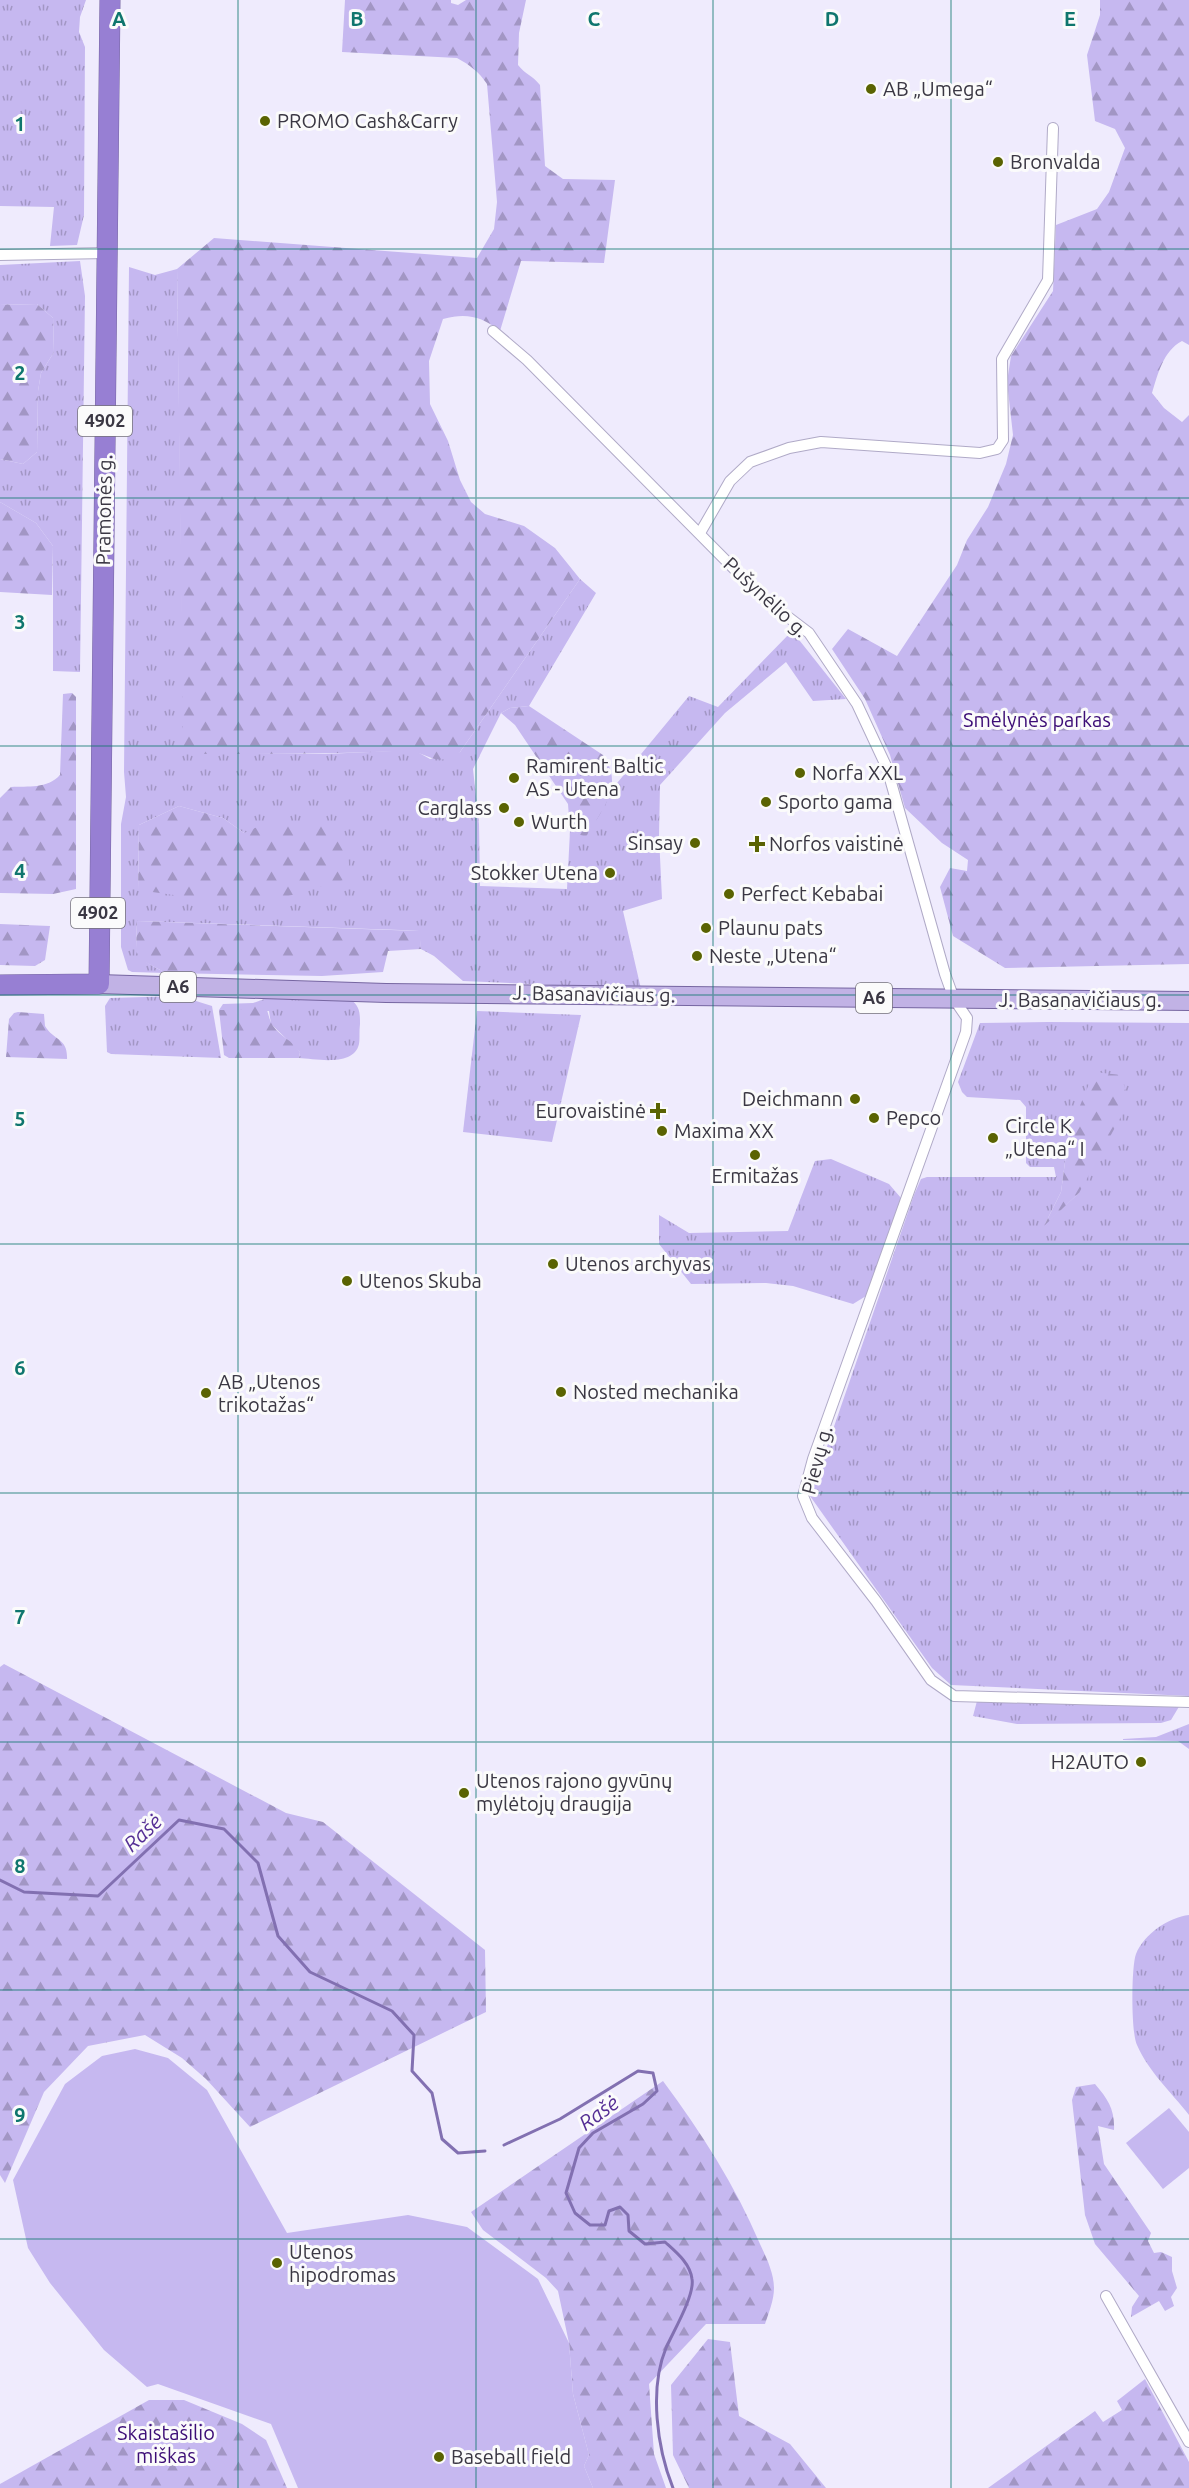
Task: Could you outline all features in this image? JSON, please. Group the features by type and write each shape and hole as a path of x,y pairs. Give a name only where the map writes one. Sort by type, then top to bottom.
{"highway":[{"name":"Pramonės g.","path":"99,984 110,0"},
{"name":"J. Basanavičiaus g.","path":"0,985 99,984"}],"main road":[{"name":"J. Basanavičiaus g.","path":"99,984 258,990 1189,1001"}],"street":[{"path":"700,533 730,481 750,462 789,448 820,442 980,453 997,449 1003,440 1002,359 1048,280 1053,128"},
{"path":"0,255 107,253"},
{"name":"Pušynėlio g.","path":"493,331 527,360 763,598 808,633 857,704 887,768 913,867 954,999"},
{"name":"Pievų g.","path":"954,999 967,1018 966,1032 813,1459 803,1496 812,1518 876,1601 931,1680 954,1696 1189,1702"},
{"path":"1106,2296 1189,2442"}],"green space":[{"path":"0,0 86,0 80,17 79,32 85,47 84,215 77,245 50,246 54,207 0,206"},
{"path":"345,0 451,0 451,3 458,5 466,0 526,0 519,33 518,65 540,85 545,166 563,179 615,180 604,263 521,261 500,331 473,317 459,316 443,319 429,361 430,404 448,441 460,480 471,502 485,514 524,526 555,548 580,579 460,752 451,757 437,759 412,751 183,754 177,269 214,238 477,258 494,229 497,202 487,84 474,69 457,58 342,52"},
{"name":"Smėlynės parkas","path":"1100,0 1189,0 1189,345 1182,341 1170,351 1162,364 1152,393 1164,408 1182,422 1189,415 1189,964 1005,968 953,936 940,887 950,868 967,871 968,860 942,843 905,808 890,755 865,699 832,649 848,629 897,656 957,565 967,540 988,507 1006,464 1013,435 1007,382 1011,356 1053,291 1056,225 1097,209 1109,192 1125,148 1115,129 1095,121 1087,55 1100,15"},
{"path":"80,261 85,296 80,672 53,671 53,546 36,523 0,502 0,459 23,464 37,452 38,391 41,373 54,352 53,318 37,304 0,305 0,265"},
{"path":"129,267 155,275 177,269 184,754 325,754 414,750 430,759 460,752 580,579 596,593 529,706 510,708 501,713 473,769 479,824 480,886 567,889 570,831 586,836 613,788 689,696 718,707 792,631 846,699 813,701 786,662 725,713 660,785 659,836 662,899 623,911 641,989 463,981 434,956 421,949 419,931 137,921 136,942 139,954 147,963 166,973 132,972 128,970 121,947 121,824 126,797 124,772","holes":["179,806 223,818 244,833 138,890 139,825"]},
{"path":"37,304 53,318 54,352 41,373 38,391 37,452 23,464 0,459 0,305"},
{"path":"0,502 36,523 53,546 52,595 0,592"},
{"path":"72,693 76,697 76,889 53,894 0,893 0,798 11,787 43,785 60,775 63,694"},
{"path":"529,706 603,755 609,767 612,787 609,797 586,837 570,831 568,804 515,725 501,713 510,708"},
{"path":"179,806 223,818 244,833 266,823 343,823 351,878 278,899 181,896 138,890 139,825"},
{"path":"137,921 420,931 421,949 388,951 383,972 322,976 166,973 141,960 136,951"},
{"path":"0,924 50,926 45,960 35,966 0,965"},
{"path":"180,996 212,1006 221,1058 107,1052 105,1006 110,998"},
{"path":"270,997 350,999 358,1007 360,1016 359,1044 356,1051 350,1056 334,1060 299,1058 300,1052 271,1024 269,1011 219,1010 223,1004 253,1003"},
{"path":"264,1004 273,1026 297,1048 300,1052 299,1058 229,1058 224,1055 219,1010 238,1010"},
{"path":"477,1011 581,1015 552,1142 463,1132"},
{"path":"18,1012 44,1014 45,1026 63,1043 67,1059 6,1057 9,1019"},
{"path":"980,1023 1189,1023 1189,1696 951,1685 932,1668 810,1496 921,1179 927,1177 1056,1177 1054,1167 1030,1167 1026,1163 1026,1107 1020,1100 967,1097 962,1092 958,1082","holes":["1069,1132 1079,1193 1045,1224 1061,1192"]},
{"path":"1094,1072 1121,1075 1129,1102 1079,1193 1044,1226 1061,1192 1069,1132"},
{"path":"831,1159 889,1184 901,1198 866,1296 853,1304 793,1286 766,1283 691,1284 659,1244 659,1215 689,1233 788,1231 815,1161"},
{"path":"4,1664 286,1813 323,1822 485,1950 486,2012 250,2127 206,2079 182,2058 145,2035 88,2046 44,2092 5,2183 0,2175 0,1667"},
{"path":"977,1701 1180,1705 1171,1720 1161,1723 1017,1724 973,1716"},
{"path":"1189,1724 1189,1749 1178,1741 1123,1740 1156,1737"},
{"path":"1189,1915 1189,2115 1154,2073 1137,2045 1132,2000 1134,1961 1140,1947 1158,1928 1173,1919"},
{"name":"Utenos hipodromas","path":"135,2049 168,2058 207,2090 287,2233 408,2215 467,2227 538,2279 569,2343 573,2394 589,2455 584,2466 593,2488 298,2488 271,2424 158,2384 147,2387 104,2350 50,2283 28,2248 13,2180 65,2084 102,2056"},
{"path":"663,2081 704,2139 740,2201 769,2265 774,2282 773,2297 765,2324 706,2324 649,2384 654,2454 666,2488 593,2488 584,2466 589,2455 573,2394 569,2343 558,2291 546,2278 483,2230 471,2212"},
{"path":"1095,2084 1110,2105 1114,2123 1114,2130 1098,2126 1104,2164 1151,2233 1148,2241 1154,2253 1161,2252 1172,2257 1172,2271 1177,2288 1171,2297 1174,2306 1165,2311 1159,2301 1131,2317 1132,2307 1139,2296 1095,2244 1085,2215 1072,2100 1076,2087"},
{"path":"1169,2108 1189,2132 1189,2168 1163,2189 1126,2143"},
{"path":"708,2339 730,2342 739,2416 790,2444 826,2488 689,2488 673,2455 671,2385"},
{"path":"1145,2379 1189,2462 1189,2488 988,2488 1095,2411 1103,2422 1122,2410 1117,2401"},
{"name":"Skaistašilio miškas","path":"149,2400 184,2400 242,2424 266,2440 287,2488 0,2488 0,2484"}],"waterway":[{"name":"Rašė","path":"0,1880 24,1892 98,1896 179,1820 224,1829 258,1863 278,1936 310,1972 392,2011 414,2035 412,2071 432,2093 442,2139 458,2153 485,2151"},
{"name":"Rašė","path":"504,2145 560,2119 638,2071 653,2073 657,2091 643,2104 593,2133 579,2148 566,2193 575,2213 590,2225 605,2225 609,2211 620,2207 628,2215 629,2231 645,2244 665,2242 682,2258 691,2273 690,2294 666,2348 658,2382 659,2437 673,2488"}],"place":[{"name":"AB „Umega“","path":"871,89"},
{"name":"PROMO Cash&Carry","path":"265,121"},
{"name":"Bronvalda","path":"998,162"},
{"name":"Norfa XXL","path":"800,773"},
{"name":"Ramirent Baltic AS - Utena","path":"514,778"},
{"name":"Sporto gama","path":"766,802"},
{"name":"Carglass","path":"504,808"},
{"name":"Wurth","path":"519,822"},
{"name":"Sinsay","path":"695,843"},
{"name":"Norfos vaistinė","path":"757,844"},
{"name":"Stokker Utena","path":"610,873"},
{"name":"Perfect Kebabai","path":"729,894"},
{"name":"Plaunu pats","path":"706,928"},
{"name":"Neste „Utena“","path":"697,956"},
{"name":"Deichmann","path":"855,1099"},
{"name":"Eurovaistinė","path":"658,1111"},
{"name":"Pepco","path":"874,1118"},
{"name":"Maxima XX","path":"662,1131"},
{"name":"Circle K „Utena“ I","path":"993,1138"},
{"name":"Ermitažas","path":"755,1155"},
{"name":"Utenos archyvas","path":"553,1264"},
{"name":"Utenos Skuba","path":"347,1281"},
{"name":"Nosted mechanika","path":"561,1392"},
{"name":"AB „Utenos trikotažas“","path":"206,1393"},
{"name":"H2AUTO","path":"1141,1762"},
{"name":"Utenos rajono gyvūnų mylėtojų draugija","path":"464,1793"},
{"name":"Utenos hipodromas","path":"277,2263"},
{"name":"Baseball field","path":"439,2457"}]}
